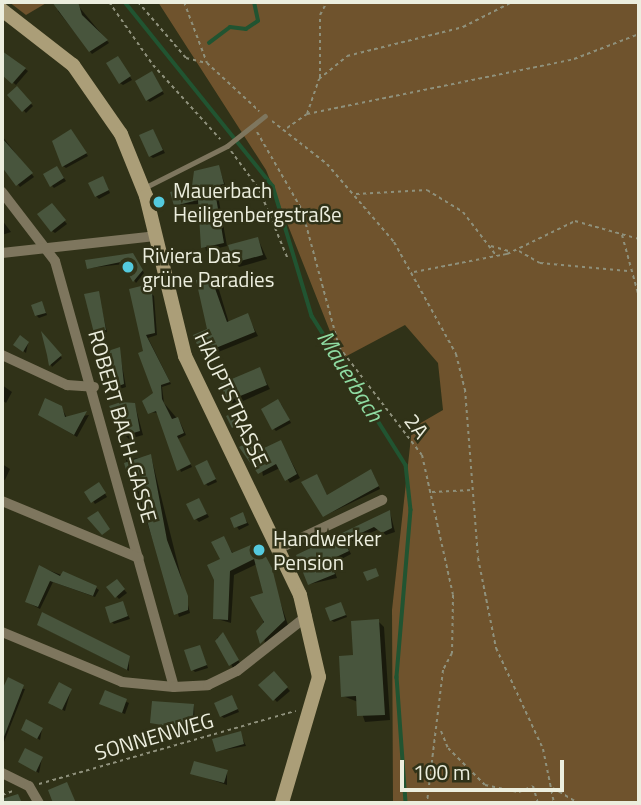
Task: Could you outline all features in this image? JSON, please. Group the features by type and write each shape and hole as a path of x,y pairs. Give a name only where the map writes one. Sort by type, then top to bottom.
{"main road":[{"name":"HAUPTSTRASSE","path":"2,10 49,42 84,77 121,134 143,188 185,356 280,548 307,616 319,668 314,706 282,803"}],"street":[{"name":"ROBERT BACH-GASSE","path":"2,192 48,247 94,387 174,687"},
{"path":"2,253 155,236"},
{"path":"2,355 67,385 94,387"},
{"path":"280,548 382,500"},
{"path":"2,501 139,558"},
{"path":"2,632 122,682 174,687 208,685 237,671 307,616"},
{"path":"2,773 29,786 39,803"}],"lane":[{"path":"143,188 227,146 246,134 265,116"}],"path":[{"path":"109,2 153,65 227,146 259,189 287,257"},
{"path":"138,2 186,58 207,63"},
{"path":"184,2 207,63 265,116 285,129 355,194 413,272 456,354 496,648 543,750 554,803"},
{"path":"307,114 319,79 320,15 327,2"},
{"path":"319,79 347,56 463,27 512,2"},
{"path":"285,129 307,114 574,59 639,34"},
{"name":"2A","path":"254,126 302,210 339,346 422,455 453,595 441,730 427,803"},
{"path":"355,194 427,190 463,212 496,256"},
{"path":"413,272 519,250 575,222 639,239"},
{"path":"622,234 628,271 639,298"},
{"path":"490,245 512,252"},
{"path":"519,250 540,263 628,271"},
{"path":"430,492 473,490"},
{"name":"SONNENWEG","path":"2,795 314,706"},
{"path":"441,730 448,748 485,785 519,792 533,786 538,803"},
{"path":"552,787 578,803"}],"shaded area":[{"path":"9,2 48,2 26,15"},
{"path":"158,2 639,2 639,803 393,803 392,610 412,428 443,410 438,363 405,325 341,359 266,170"}],"building":[{"path":"52,2 78,2 82,15 108,40 89,52"},
{"path":"2,51 26,68 12,84 2,75"},
{"path":"118,56 131,76 119,84 106,63"},
{"path":"152,71 163,91 146,101 135,81"},
{"path":"17,86 32,103 22,112 7,95"},
{"path":"71,129 87,153 62,167 52,141"},
{"path":"153,129 163,150 149,157 139,135"},
{"path":"2,138 33,173 16,186 2,167"},
{"path":"219,165 224,184 214,186 224,243 201,248 198,200 174,206 170,192 192,186 194,171"},
{"path":"57,166 64,178 50,187 43,174"},
{"path":"103,176 109,190 95,197 88,183"},
{"path":"52,203 66,220 51,232 37,214"},
{"path":"258,237 263,255 233,263 228,245"},
{"path":"133,253 143,270 133,282 121,262 87,269 85,260"},
{"path":"211,277 227,322 248,313 255,332 201,354 193,335 207,329 196,280"},
{"path":"145,285 152,292 155,333 146,335 170,382 161,385 162,399 172,419 178,417 184,433 177,436 191,464 177,471 156,411 148,414 142,401 153,393 138,353 143,351 129,289"},
{"path":"99,291 106,330 94,333 84,294"},
{"path":"42,301 46,313 35,316 31,305"},
{"path":"41,331 62,355 49,366 47,355"},
{"path":"20,335 29,342 23,352 13,345"},
{"path":"120,347 124,384 110,389 99,354"},
{"path":"260,367 267,385 228,401 220,384"},
{"path":"45,398 62,406 65,417 87,411 74,435 38,415"},
{"path":"278,399 290,420 272,430 261,409"},
{"path":"121,402 135,403 140,431 123,436 109,406"},
{"path":"239,410 245,421 232,428 226,416"},
{"path":"256,438 262,449 281,440 297,474 285,481 276,464 258,474 239,447"},
{"path":"151,454 167,540 188,596 188,610 174,615 136,482 130,483 124,463"},
{"path":"207,460 216,479 204,485 195,466"},
{"path":"371,469 379,486 323,517 301,482 317,474 327,495"},
{"path":"99,482 106,493 91,503 84,492"},
{"path":"199,498 207,514 194,520 186,504"},
{"path":"390,510 392,528 382,533 374,527 344,541 349,551 330,560 335,574 308,585 296,555"},
{"path":"98,511 110,529 102,535 87,518"},
{"path":"243,512 247,523 234,528 230,518"},
{"path":"224,536 232,553 258,542 272,568 285,620 260,644 256,631 264,622 250,597 263,593 254,559 230,571 228,620 213,619 214,580 207,565 220,559 211,542"},
{"path":"39,565 60,576 63,571 97,586 93,596 50,581 38,607 25,602"},
{"path":"376,568 379,576 367,581 363,572"},
{"path":"117,579 125,589 115,598 106,587"},
{"path":"123,601 128,616 110,623 105,607"},
{"path":"341,602 346,615 330,621 325,608"},
{"path":"42,612 130,656 127,670 37,625"},
{"path":"379,619 385,715 357,716 356,696 341,697 339,656 353,655 351,621"},
{"path":"223,632 239,660 229,666 215,641"},
{"path":"200,645 207,665 191,671 184,650"},
{"path":"274,671 288,687 273,701 258,685"},
{"path":"8,677 24,685 2,742 2,690"},
{"path":"59,682 72,689 62,710 48,703"},
{"path":"105,690 127,699 122,713 99,704"},
{"path":"232,695 238,709 220,717 214,703"},
{"path":"152,701 194,704 192,730 150,723"},
{"path":"26,719 43,728 37,739 21,730"},
{"path":"241,731 244,744 216,752 212,739"},
{"path":"25,748 43,757 36,772 18,762"},
{"path":"194,761 228,770 224,783 190,774"},
{"path":"67,782 76,803 53,803 48,790"},
{"path":"18,794 22,803 2,803 2,799"}],"waterway":[{"name":"Mauerbach","path":"125,2 273,186 312,316 406,465 411,510 397,677 406,803"},
{"path":"209,43 230,27 246,29 258,21 254,2"}],"place":[{"name":"Mauerbach Heiligenbergstraße","path":"159,202"},
{"name":"Riviera Das grüne Paradies","path":"128,267"},
{"name":"Handwerker Pension","path":"259,550"}]}
